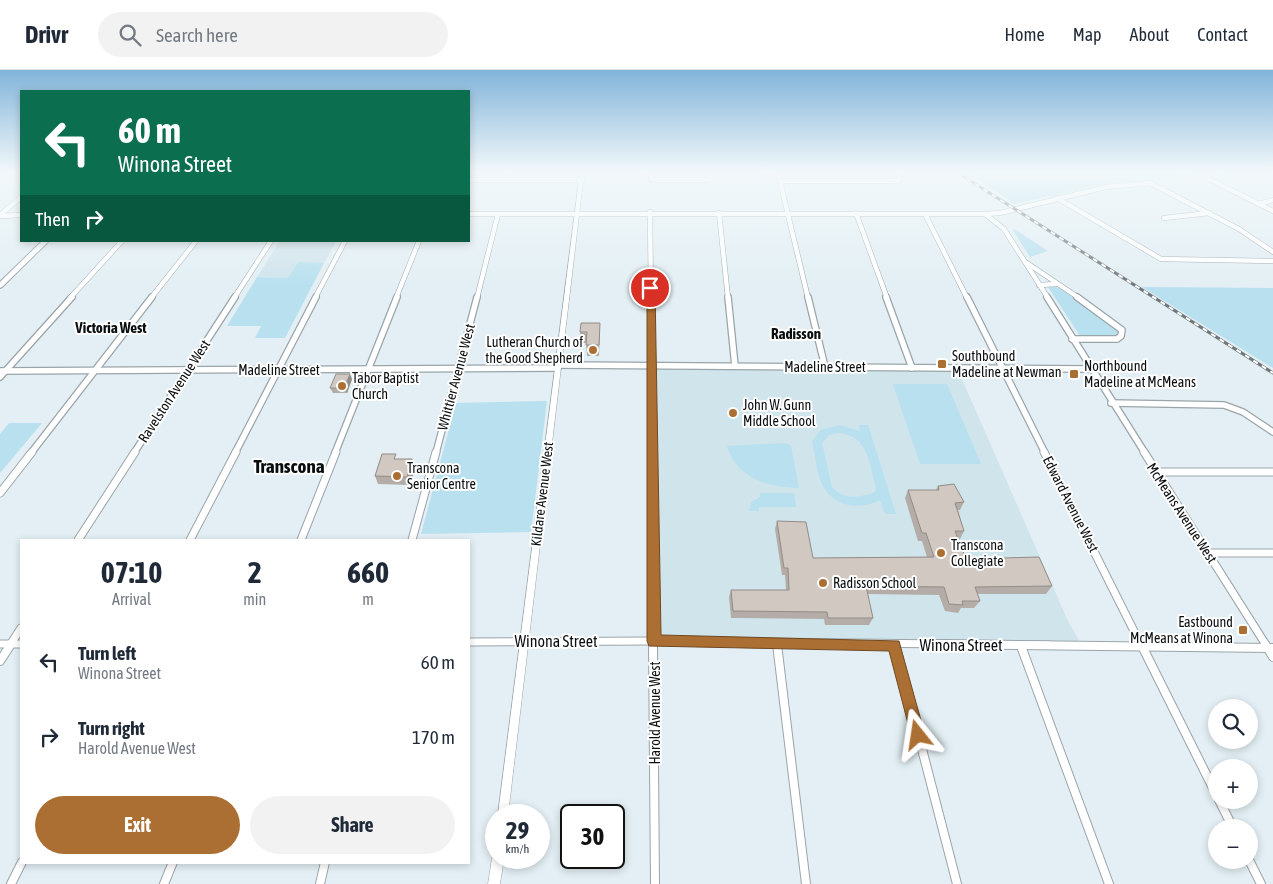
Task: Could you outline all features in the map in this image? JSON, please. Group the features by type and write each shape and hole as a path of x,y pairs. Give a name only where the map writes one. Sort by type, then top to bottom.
{"main road":[{"path":"0,286 45,242"}],"street":[{"path":"470,214 650,212 985,214 1008,211"},
{"path":"1079,211 1160,259 1273,261"},
{"path":"1206,211 1253,238 1273,252"},
{"name":"Kildare Avenue West","path":"504,804 577,212"},
{"name":"Harold Avenue West","path":"650,212 655,884"},
{"path":"719,213 735,366"},
{"path":"788,213 825,367"},
{"path":"856,213 912,368"},
{"path":"1164,218 1210,213"},
{"name":"Whittier Avenue West","path":"412,539 459,368 498,214"},
{"name":"Edward Avenue West","path":"925,214 1208,778"},
{"path":"985,214 1004,229 1090,369"},
{"path":"0,215 20,215"},
{"path":"0,377 3,371 121,242"},
{"path":"0,492 195,242"},
{"name":"Ravelston Avenue West","path":"79,539 270,242"},
{"path":"191,539 345,242"},
{"path":"301,539 419,242"},
{"path":"1024,261 1122,330 1121,336 1117,339 1072,339"},
{"path":"1039,286 1057,284"},
{"name":"Madeline Street","path":"3,371 558,366 1090,369"},
{"name":"McMeans Avenue West","path":"1090,369 1270,648 1273,657"},
{"path":"1111,403 1224,405 1243,412 1273,432"},
{"path":"1156,472 1273,472"},
{"path":"1208,553 1273,553"},
{"path":"0,661 20,630"},
{"name":"Winona Street","path":"470,642 654,641 777,644 1270,648"},
{"path":"0,644 20,644"},
{"path":"777,644 806,884"},
{"path":"894,645 957,884"},
{"path":"1021,646 1109,884"},
{"path":"11,884 21,864"},
{"path":"164,884 172,864"},
{"path":"320,884 325,864"},
{"path":"494,884 496,869"},
{"path":"1254,869 1261,884"}],"shaded area":[{"path":"1012,229 1016,230 1048,251 1030,257"},
{"path":"279,242 335,242 324,263 298,262 288,278 257,277"},
{"path":"298,262 324,263 285,338 255,338 261,326 227,326 257,277 288,278"},
{"path":"1048,287 1059,288 1114,325 1118,332 1117,335 1080,336"},
{"path":"1142,287 1273,288 1273,368"},
{"path":"651,366 957,368 1068,621 1082,646 654,641"},
{"path":"893,384 947,384 981,464 920,464"},
{"path":"547,401 531,532 421,534 456,403"},
{"path":"9,423 42,423 0,473 0,434"},
{"path":"839,425 860,431 859,425 868,425 896,514 885,514 880,500 865,505 853,506 838,501 831,496 821,481 812,441 821,430","holes":["838,433 856,439 866,451 876,487 875,492 864,496 852,497 841,494 832,487 822,443 829,435"]},
{"path":"786,443 791,446 799,488 776,486 746,474 738,466 727,446"},
{"path":"760,493 794,493 796,507 759,507 759,511 749,511 751,502 760,497"}],"building":[{"path":"581,323 600,323 599,345 586,345 587,332 580,332"},
{"path":"336,374 350,374 344,388 330,388"},
{"path":"382,454 396,454 394,459 412,459 407,477 375,476"},
{"path":"954,484 964,502 955,503 964,531 955,531 966,559 1039,557 1052,586 975,587 980,601 962,601 963,605 949,604 944,587 866,586 873,618 828,618 827,612 733,611 731,590 789,590 788,568 784,568 777,521 806,522 813,558 934,557 926,533 922,533 908,490 939,490 938,486"}],"railway":[{"path":"1018,211 1273,373"}],"place":[{"name":"Lutheran Church of the Good Shepherd","path":"593,350"},
{"name":"Southbound Madeline at Newman","path":"942,364"},
{"name":"Northbound Madeline at McMeans","path":"1074,374"},
{"name":"Tabor Baptist Church","path":"342,386"},
{"name":"John W. Gunn Middle School","path":"733,413"},
{"name":"Transcona Senior Centre","path":"397,476"},
{"name":"Transcona Collegiate","path":"941,553"},
{"name":"Radisson School","path":"823,583"},
{"name":"Eastbound McMeans at Winona","path":"1243,630"}],"district":[{"name":"Victoria West","path":"111,327"},
{"name":"Radisson","path":"796,333"},
{"name":"Transcona","path":"289,466"}],"route":[{"path":"650,288 654,641 894,645 918,735"}]}
